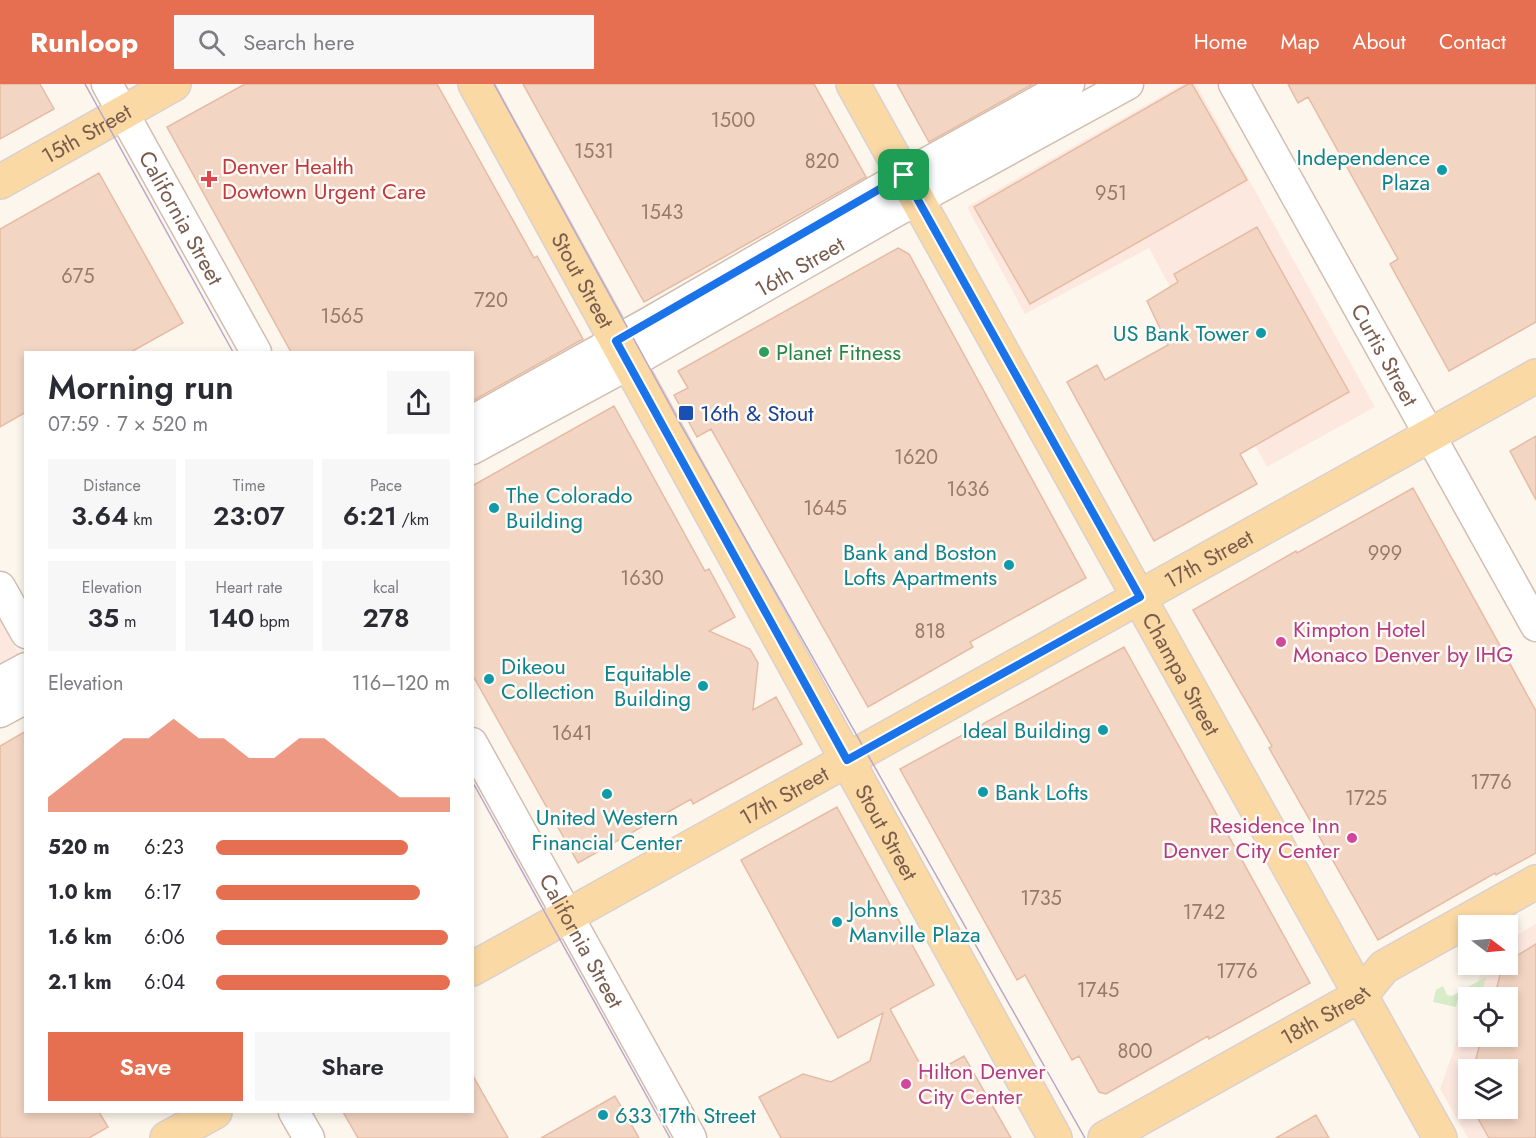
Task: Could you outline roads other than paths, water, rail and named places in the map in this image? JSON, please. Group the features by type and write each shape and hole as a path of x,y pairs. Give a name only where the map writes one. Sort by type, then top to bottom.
{"main road":[{"name":"15th Street","path":"0,182 174,84"},
{"name":"Stout Street","path":"475,84 1055,1138"},
{"name":"Champa Street","path":"854,84 1440,1138"},
{"name":"17th Street","path":"474,968 1536,376"},
{"name":"18th Street","path":"1105,1138 1361,995 1384,967 1536,882"},
{"path":"167,1138 213,1113"}],"street":[{"name":"California Street","path":"107,84 255,351"},
{"name":"16th Street","path":"474,448 623,352 911,188 1069,84"},
{"name":"16th Street","path":"911,188 1128,84"},
{"name":"Curtis Street","path":"1234,84 1536,626"},
{"name":"16th Street","path":"474,420 623,352"},
{"path":"0,587 24,629"},
{"path":"0,682 24,669"},
{"path":"0,712 24,699"},
{"name":"California Street","path":"474,747 691,1138"},
{"path":"295,1113 309,1138"}],"tram line":[{"path":"85,84 232,351"},
{"path":"494,84 682,427 1085,1138"},
{"path":"474,785 670,1138"}],"place":[{"name":"Independence Plaza","path":"1442,170"},
{"name":"Denver Health Dowtown Urgent Care","path":"209,179"},
{"name":"US Bank Tower","path":"1261,333"},
{"name":"Planet Fitness","path":"764,352"},
{"name":"16th & Stout","path":"686,413"},
{"name":"The Colorado Building","path":"494,508"},
{"name":"Bank and Boston Lofts Apartments","path":"1009,565"},
{"name":"Kimpton Hotel Monaco Denver by IHG","path":"1281,642"},
{"name":"Dikeou Collection","path":"489,679"},
{"name":"Equitable Building","path":"703,686"},
{"name":"Ideal Building","path":"1103,730"},
{"name":"Bank Lofts","path":"983,792"},
{"name":"United Western Financial Center","path":"607,794"},
{"name":"Residence Inn Denver City Center","path":"1352,838"},
{"name":"Johns Manville Plaza","path":"837,922"},
{"name":"Hilton Denver City Center","path":"906,1084"},
{"name":"633 17th Street","path":"603,1115"}]}
